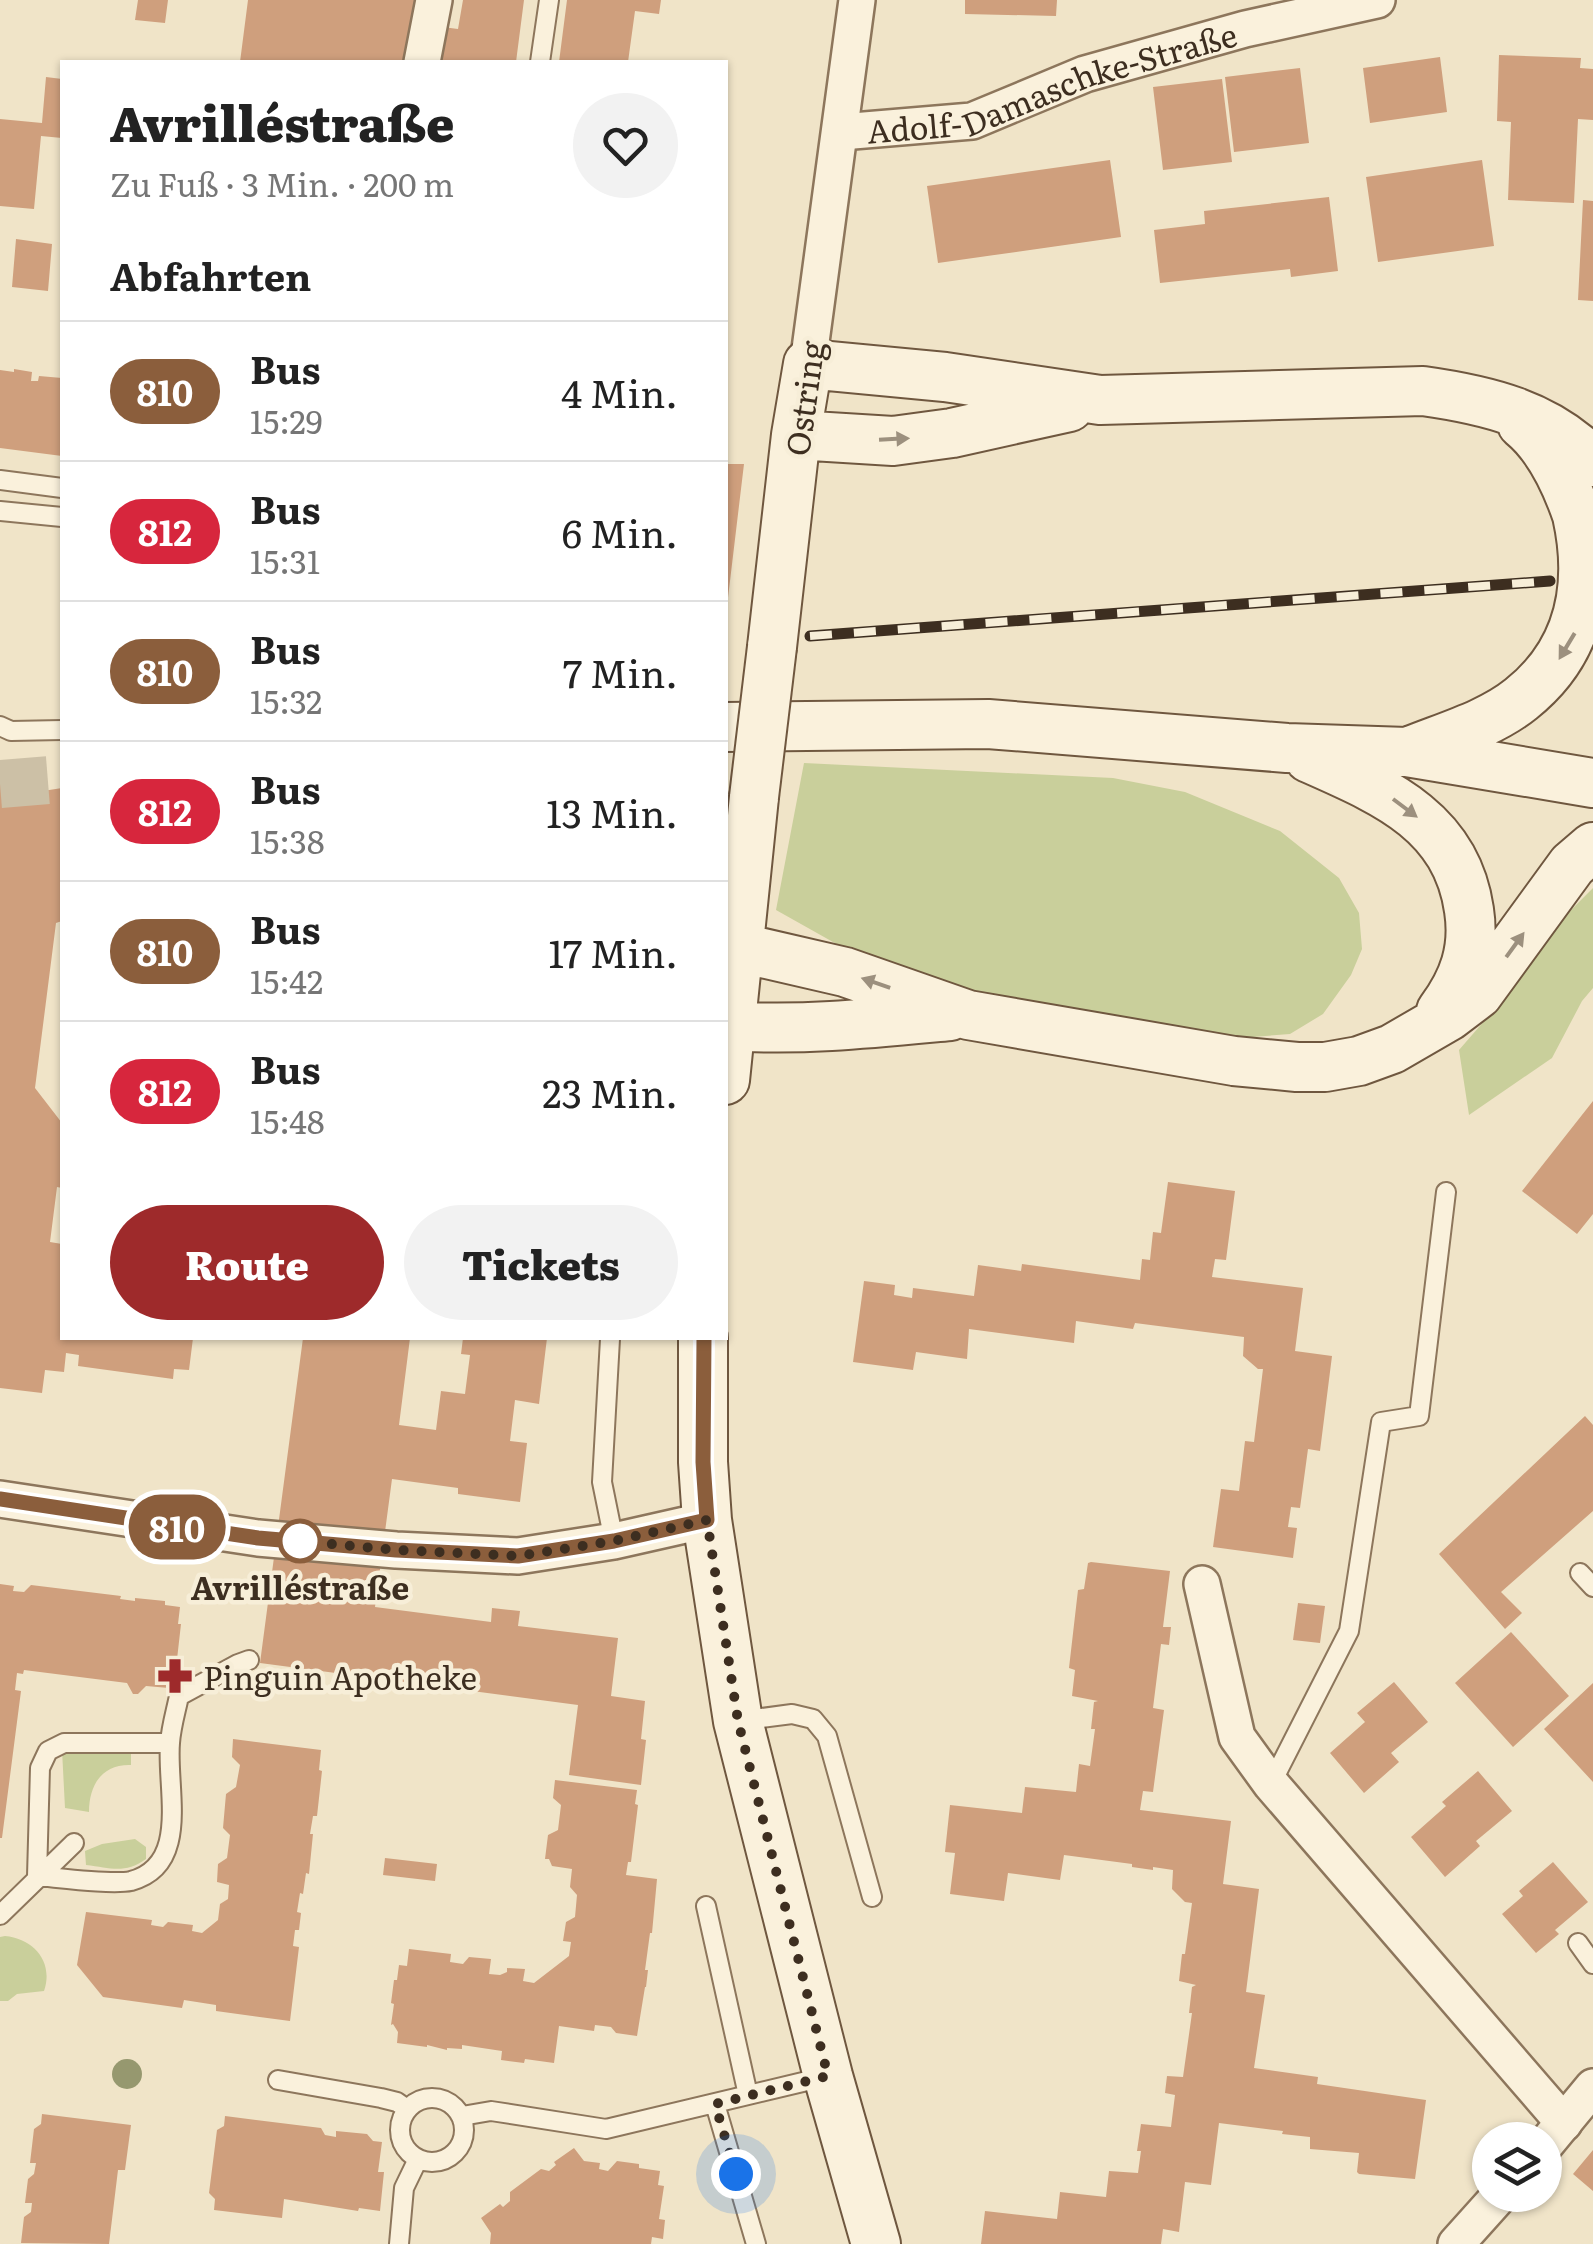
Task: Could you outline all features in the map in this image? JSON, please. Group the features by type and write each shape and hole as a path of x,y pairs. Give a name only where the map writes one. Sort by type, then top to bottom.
{"main road":[{"path":"808,364 945,377 1100,400 1423,391 1526,414 1555,430 1593,462"},
{"name":"Ostring","path":"728,1040 796,436 808,364"},
{"path":"796,436 893,441 952,433 1100,400"},
{"path":"1407,752 1479,724 1520,701 1550,672 1574,636 1586,602 1588,568 1583,532 1570,494 1551,458 1528,428 1500,406"},
{"path":"728,728 988,724 1288,748 1407,752 1593,783"},
{"path":"1288,748 1384,792 1416,814 1438,836 1458,866 1472,932 1465,970 1444,1008 1420,1034"},
{"path":"737,947 845,972 968,1015 1234,1062 1325,1067 1359,1061 1392,1049 1478,994 1572,865 1593,846"},
{"path":"729,1026 836,1027 968,1015"},
{"path":"704,1340 707,1520 738,1721 828,2076 876,2244"}],"street":[{"path":"422,60 434,0"},
{"name":"Ostring","path":"808,364 858,0"},
{"name":"Adolf-Damaschke-Straße","path":"841,132 972,121 1085,74 1245,29 1377,0"},
{"path":"0,1498 226,1534 396,1550 518,1556 614,1541 707,1520"},
{"path":"1202,1584 1238,1737 1271,1784 1545,2122"},
{"path":"1562,2125 1593,2087"},
{"path":"1456,2244 1485,2212"}],"lane":[{"path":"540,60 549,0"},
{"path":"0,480 60,488"},
{"path":"0,511 60,517"},
{"path":"0,726 10,731 60,730"},
{"path":"1271,1784 1349,1631 1380,1422 1419,1416 1446,1192"},
{"path":"610,1340 602,1482 614,1541"},
{"path":"37,1876 127,1882 149,1874 166,1855 171,1834 170,1742 179,1696 249,1660"},
{"path":"738,1721 792,1714 813,1720 826,1736 872,1896"},
{"path":"37,1876 40,1768 48,1751 64,1742 170,1742"},
{"path":"0,1914 74,1843"},
{"path":"706,1906 748,2096"},
{"path":"1578,1943 1593,1964"},
{"path":"462,2116 491,2111 606,2129 828,2076"},
{"path":"278,2080 381,2098 407,2109"},
{"path":"442,2099 462,2116 463,2140 458,2150 439,2162 418,2159 402,2143 401,2119 418,2101 442,2099"},
{"path":"715,2104 756,2244"},
{"path":"399,2244 404,2188 418,2159"}],"green space":[{"path":"804,763 1113,778 1185,792 1280,831 1339,878 1359,913 1362,949 1351,975 1323,1014 1290,1034 1188,1042 1057,1015 865,960 776,910"},
{"path":"1593,888 1593,988 1552,1058 1469,1115 1459,1050 1505,997 1566,915"},
{"path":"62,1750 131,1751 131,1765 112,1768 99,1778 91,1793 89,1812 65,1808"},
{"path":"135,1839 146,1847 146,1859 138,1864 118,1869 86,1865 85,1851"},
{"path":"0,1937 25,1942 39,1954 46,1971 44,1991 17,1994 8,2001 0,2001"}],"building":[{"path":"138,0 168,0 165,23 135,20"},
{"path":"248,0 415,0 412,23 458,29 463,0 524,0 516,60 240,60"},
{"path":"567,0 661,0 659,14 635,11 628,60 559,60"},
{"path":"965,0 1057,0 1056,16 965,14"},
{"path":"1499,55 1581,58 1580,68 1593,69 1593,120 1578,119 1574,203 1508,200 1511,122 1497,121"},
{"path":"1440,57 1447,112 1370,123 1363,68"},
{"path":"1300,68 1309,143 1234,152 1225,77"},
{"path":"46,77 60,79 60,138 41,136 34,209 0,206 0,119 42,123"},
{"path":"1222,79 1232,162 1163,170 1153,87"},
{"path":"1110,160 1121,237 938,263 927,186"},
{"path":"1482,160 1494,246 1378,262 1366,177"},
{"path":"1329,197 1338,271 1291,277 1290,269 1160,283 1154,230 1205,224 1204,211"},
{"path":"1583,200 1593,201 1593,301 1578,300"},
{"path":"16,239 52,244 48,291 12,287"},
{"path":"0,370 32,372 31,381 38,381 39,376 60,378 60,456 0,448"},
{"path":"728,464 744,464 728,598"},
{"path":"27,779 30,793 60,788 60,922 56,923 35,1088 60,1120 60,1188 57,1187 50,1242 60,1244 60,1340 193,1340 189,1370 174,1369 173,1379 78,1366 79,1355 66,1353 64,1372 45,1370 42,1393 0,1388 0,783"},
{"path":"1593,1101 1593,1214 1577,1234 1522,1191"},
{"path":"1168,1182 1235,1191 1226,1260 1215,1259 1212,1277 1303,1288 1295,1351 1332,1356 1320,1451 1308,1449 1300,1508 1291,1507 1288,1527 1297,1528 1293,1558 1213,1547 1221,1489 1239,1491 1245,1441 1254,1442 1263,1369 1243,1356 1244,1337 1135,1323 1133,1329 1076,1321 1074,1343 969,1329 967,1359 916,1352 913,1370 853,1362 864,1281 895,1285 894,1295 912,1298 913,1288 974,1296 978,1265 1021,1271 1022,1264 1140,1280 1142,1259 1150,1260 1153,1232 1161,1233"},
{"path":"303,1340 410,1340 399,1425 436,1430 441,1391 465,1394 470,1355 461,1354 463,1340 547,1340 539,1404 515,1400 510,1441 527,1443 520,1502 458,1494 458,1488 392,1479 375,1607 491,1622 492,1608 520,1611 518,1626 618,1638 611,1696 645,1701 641,1785 569,1775 578,1705 260,1663"},
{"path":"1585,1416 1593,1425 1593,1511 1501,1592 1522,1613 1505,1629 1439,1554"},
{"path":"1091,1562 1170,1571 1163,1627 1171,1627 1169,1645 1161,1644 1153,1708 1164,1710 1153,1792 1143,1791 1140,1810 1231,1821 1223,1884 1259,1889 1246,1992 1265,1995 1254,2068 1318,2077 1317,2084 1426,2100 1415,2179 1359,2174 1359,2153 1310,2149 1310,2137 1219,2123 1211,2185 1185,2182 1179,2232 1163,2229 1161,2244 981,2244 985,2211 1057,2219 1060,2192 1106,2197 1109,2171 1138,2173 1141,2124 1171,2127 1175,2095 1165,2093 1167,2076 1183,2077 1192,1987 1196,1985 1179,1981 1192,1903 1185,1902 1172,1889 1173,1870 1064,1855 1060,1880 1008,1873 1004,1901 950,1894 955,1853 945,1852 950,1805 1022,1813 1025,1787 1076,1792 1079,1764 1090,1766 1094,1702 1098,1701 1072,1696 1075,1670 1069,1668 1078,1590 1084,1589"},
{"path":"0,1584 14,1586 13,1591 24,1592 31,1585 135,1601 165,1601 165,1605 180,1607 181,1624 175,1677 171,1677 169,1688 146,1686 133,1694 127,1683 24,1670 23,1674 17,1673 15,1690 21,1691 2,1838 0,1838"},
{"path":"1298,1603 1325,1606 1320,1643 1293,1640"},
{"path":"1511,1632 1569,1696 1513,1747 1455,1683"},
{"path":"1394,1682 1428,1722 1391,1753 1399,1762 1364,1793 1330,1753 1365,1722 1357,1713"},
{"path":"1593,1683 1593,1782 1544,1729"},
{"path":"233,1739 321,1750 322,1771 317,1816 313,1816 310,1834 309,1874 306,1873 303,1894 300,1893 299,1930 295,1930 293,1946 299,1947 290,2021 216,2011 216,2005 184,2000 182,2008 103,1997 77,1965 86,1912 152,1920 151,1925 163,1927 168,1922 193,1925 192,1931 202,1933 218,1920 220,1904 228,1899 229,1885 217,1882 218,1864 227,1858 230,1835 223,1828 226,1794 236,1787 240,1765 232,1757"},
{"path":"1478,1771 1512,1811 1476,1841 1480,1846 1445,1877 1411,1837 1446,1806 1442,1802"},
{"path":"555,1780 637,1790 631,1862 626,1875 657,1879 637,2036 616,2033 611,2027 595,2025 594,2031 559,2026 554,2063 501,2060 502,2051 462,2045 462,2049 447,2050 397,2043 398,2032 391,2025 391,2003 399,1965 407,1966 409,1949 451,1954 450,1962 463,1964 469,1957 491,1959 489,1974 500,1975 507,1968 525,1969 523,1981 534,1983 569,1956 571,1942 563,1941 566,1922 575,1917 577,1895 570,1887 572,1869 552,1866 545,1859 548,1835 558,1830 561,1805 553,1798"},
{"path":"385,1858 437,1864 435,1881 383,1875"},
{"path":"1553,1862 1588,1902 1555,1930 1559,1934 1536,1953 1502,1914 1523,1896 1519,1891"},
{"path":"42,2114 131,2125 125,2170 118,2170 109,2244 21,2243 24,2217 31,2212 32,2203 25,2203 28,2179 34,2174 36,2163 30,2163 34,2129 41,2124"},
{"path":"225,2116 321,2128 325,2135 336,2137 336,2131 367,2134 373,2141 382,2142 378,2172 384,2172 380,2211 284,2199 282,2218 214,2210 215,2199 209,2193 217,2130 224,2126"},
{"path":"574,2148 584,2161 600,2163 599,2169 608,2171 617,2161 660,2171 658,2185 664,2186 659,2219 665,2220 663,2239 652,2237 651,2244 490,2244 491,2233 481,2218 500,2204 503,2207 510,2201 510,2192 541,2169 549,2171 556,2165 554,2162"},
{"path":"1593,2150 1593,2191 1573,2174"}],"tunnel":[{"path":"0,784 60,779"}],"railway":[{"path":"810,636 1550,581"}],"bus line":[{"name":"810","path":"0,1499 258,1538 518,1556 614,1541 707,1520 704,1340"}],"place":[{"name":"Avrilléstraße","path":"300,1541"},
{"name":"Pinguin Apotheke","path":"175,1676"}],"route":[{"path":"300,1541 518,1556 614,1541 707,1520 738,1721 828,2076 715,2104 736,2174"}]}
